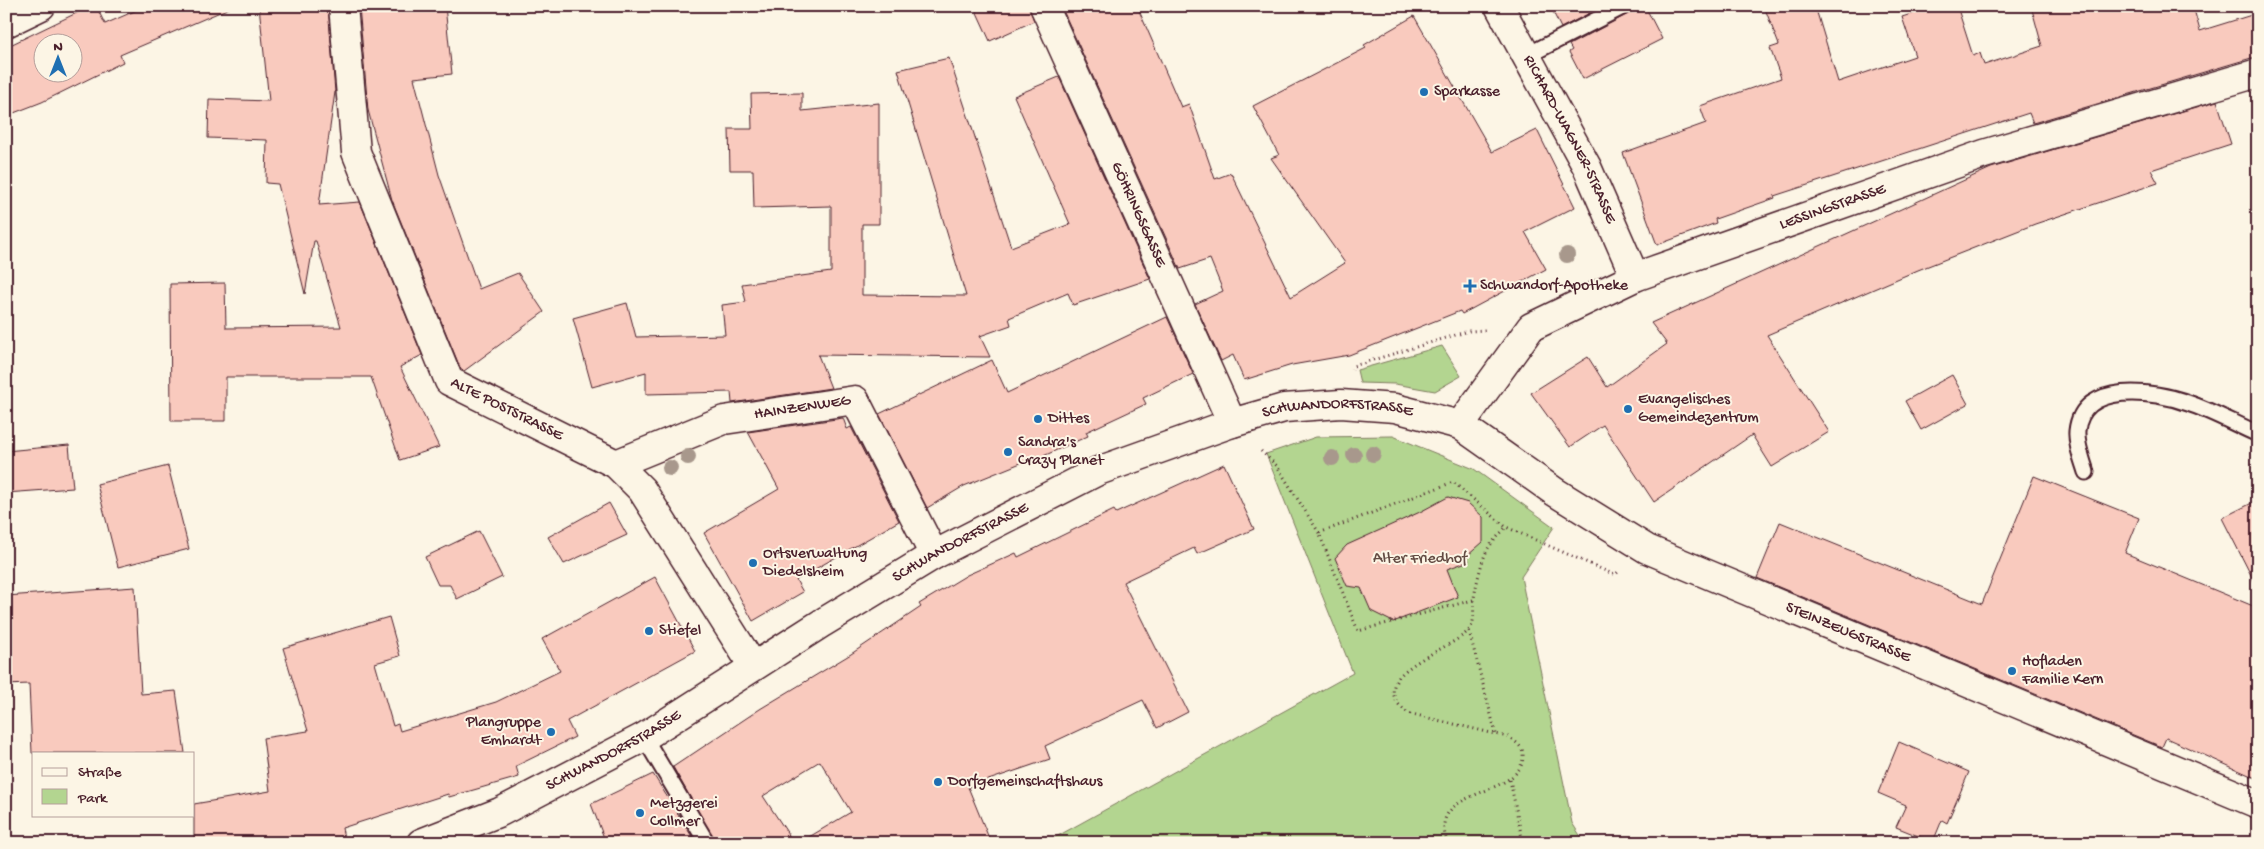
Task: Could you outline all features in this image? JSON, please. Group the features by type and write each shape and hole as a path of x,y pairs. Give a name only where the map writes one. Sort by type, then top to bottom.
{"street":[{"path":"6,23 40,6"},
{"name":"ALTE POSTSTRASSE","path":"343,6 356,152 449,381 616,464 642,490 753,666"},
{"name":"GÖHRINGSGASSE","path":"1044,6 1232,422"},
{"name":"RICHARD-WAGNER-STRASSE","path":"1499,6 1587,167 1635,276"},
{"name":"LESSINGSTRASSE","path":"1460,425 1532,327 1635,276 1984,154 2258,72"},
{"name":"HAINZENWEG","path":"616,464 724,420 855,400 934,555"},
{"name":"SCHWANDORFSTRASSE","path":"421,843 500,812 644,737 753,666 934,555 1098,471 1232,422 1284,408 1341,404 1395,408 1460,425"},
{"name":"STEINZEUGSTRASSE","path":"1460,425 1556,492 1647,549 2258,804"}],"lane":[{"path":"1526,56 1624,6"},
{"path":"2086,472 2079,451 2077,430 2083,412 2100,398 2128,392 2153,393 2187,402 2258,434"},
{"path":"644,737 706,843"}],"path":[{"path":"1341,404 1353,366 1468,331 1532,327"},
{"path":"1278,466 1319,533 1358,631 1473,600"},
{"path":"1319,533 1453,482 1506,527 1615,575 1647,549"},
{"path":"1448,843 1444,825 1450,812 1460,801 1510,780 1518,772 1523,761 1523,753 1519,744 1508,737 1408,713 1400,707 1395,696 1395,682 1404,670 1468,631 1474,619 1473,600 1488,548 1506,527"},
{"path":"1468,631 1496,734"},
{"path":"1510,780 1523,843"}],"green space":[{"path":"1442,346 1461,376 1435,391 1395,384 1360,383 1357,370"},
{"name":"Alter Friedhof","path":"1393,436 1474,469 1554,527 1521,577 1572,823 1585,843 1045,843 1353,673 1266,454 1316,437"}],"building":[{"path":"91,6 96,6 105,24 146,6 234,6 120,55 123,62 42,102 6,116 6,47 32,34 32,82 82,82 82,32 37,32"},
{"path":"259,6 328,6 335,92 319,205 360,202 422,355 400,367 439,447 400,460 371,377 226,377 226,421 171,421 170,284 225,283 226,328 341,327 316,241 314,241 305,294 278,184 266,183 267,140 208,138 209,99 269,101"},
{"path":"359,6 445,6 452,74 414,78 439,175 479,289 518,273 544,312 464,371 461,370 392,200 368,110"},
{"path":"974,6 1029,6 1034,21 990,41"},
{"path":"1061,6 1137,6 1181,107 1189,104 1215,179 1231,173 1291,297 1345,263 1271,158 1279,155 1253,106 1366,48 1364,45 1414,16 1492,152 1537,130 1575,207 1525,232 1546,269 1462,314 1460,311 1349,355 1292,365 1244,380 1233,355 1221,361 1195,304 1223,291 1210,259 1180,269"},
{"path":"1550,6 1603,6 1561,28"},
{"path":"1633,6 1645,6 1662,39 1583,79 1569,52 1572,50 1569,45 1628,14"},
{"path":"1764,6 1815,6 1838,82 1915,56 1902,17 1936,6 1957,6 1973,56 1980,53 1984,65 2042,46 2031,6 2193,6 2200,31 2258,13 2258,56 2033,123 2029,113 1774,196 1775,198 1715,219 1716,223 1657,245 1623,153 1706,123 1700,106 1781,78 1770,48 1779,45"},
{"path":"949,58 1011,247 1070,224 1014,96 1059,77 1150,279 1073,305 1068,293 1009,318 1011,325 980,336 990,357 818,355 831,388 732,403 731,392 646,394 646,372 592,387 573,318 627,303 636,337 725,335 722,305 746,302 742,284 831,272 831,206 754,208 753,170 730,170 729,129 752,129 751,94 802,93 802,111 879,103 879,224 862,224 862,295 966,296 898,70"},
{"path":"2217,101 2231,144 2151,170 2158,183 2035,224 1918,270 1767,335 1829,432 1772,467 1752,435 1654,502 1603,425 1570,447 1531,393 1588,357 1607,387 1667,344 1651,323 1991,168"},
{"path":"1167,317 1193,374 1143,398 1146,404 1086,432 1088,436 1039,458 1038,456 964,486 927,508 879,414 992,360 1007,393"},
{"path":"1952,375 1968,404 1921,430 1905,401"},
{"path":"843,418 847,429 851,427 899,521 796,580 803,592 753,621 704,533 779,489 748,432"},
{"path":"69,445 73,488 6,493 6,451"},
{"path":"1224,464 1254,529 1197,554 1194,548 1123,582 1188,712 1157,728 1143,700 1045,746 1050,759 968,787 991,843 799,843 851,812 820,761 763,796 794,843 716,843 673,767 760,709 851,654 921,607 919,604 967,575 1016,553 1018,557 1114,510 1116,513"},
{"path":"168,466 189,549 118,567 97,484"},
{"path":"2034,476 2139,518 2125,553 2258,608 2258,779 2166,738 2162,747 1757,578 1780,522 1982,604"},
{"path":"1448,497 1468,503 1483,517 1483,542 1467,556 1469,561 1447,569 1458,597 1393,622 1371,611 1361,588 1347,586 1335,558 1347,545 1420,512"},
{"path":"2258,500 2258,589 2222,518"},
{"path":"609,503 627,535 564,564 548,537"},
{"path":"479,531 502,577 457,599 450,585 438,585 425,557"},
{"path":"655,577 695,651 567,721 575,737 516,766 519,777 449,797 448,794 342,828 344,838 314,843 194,843 195,804 270,791 263,738 308,731 283,648 389,617 400,656 375,663 393,726 398,724 400,731 496,702 560,671 542,639"},
{"path":"135,587 141,694 176,691 185,752 32,753 29,684 6,685 6,596"},
{"path":"1899,742 1969,772 1947,823 1942,820 1933,842 1896,827 1906,805 1878,793"},
{"path":"653,774 696,843 606,843 591,804"}],"place":[{"name":"Sparkasse","path":"1424,92"},
{"name":"Schwandorf-Apotheke","path":"1470,286"},
{"name":"Evangelisches Gemeindezentrum","path":"1628,409"},
{"name":"Dittes","path":"1038,419"},
{"name":"Sandra's Crazy Planet","path":"1008,452"},
{"name":"Ortsverwaltung Diedelsheim","path":"753,563"},
{"name":"Stiefel","path":"649,631"},
{"name":"Hofladen Familie Kern","path":"2012,671"},
{"name":"Plangruppe Emhardt","path":"551,732"},
{"name":"Dorfgemeinschaftshaus","path":"938,782"},
{"name":"Metzgerei Collmer","path":"640,813"}]}
